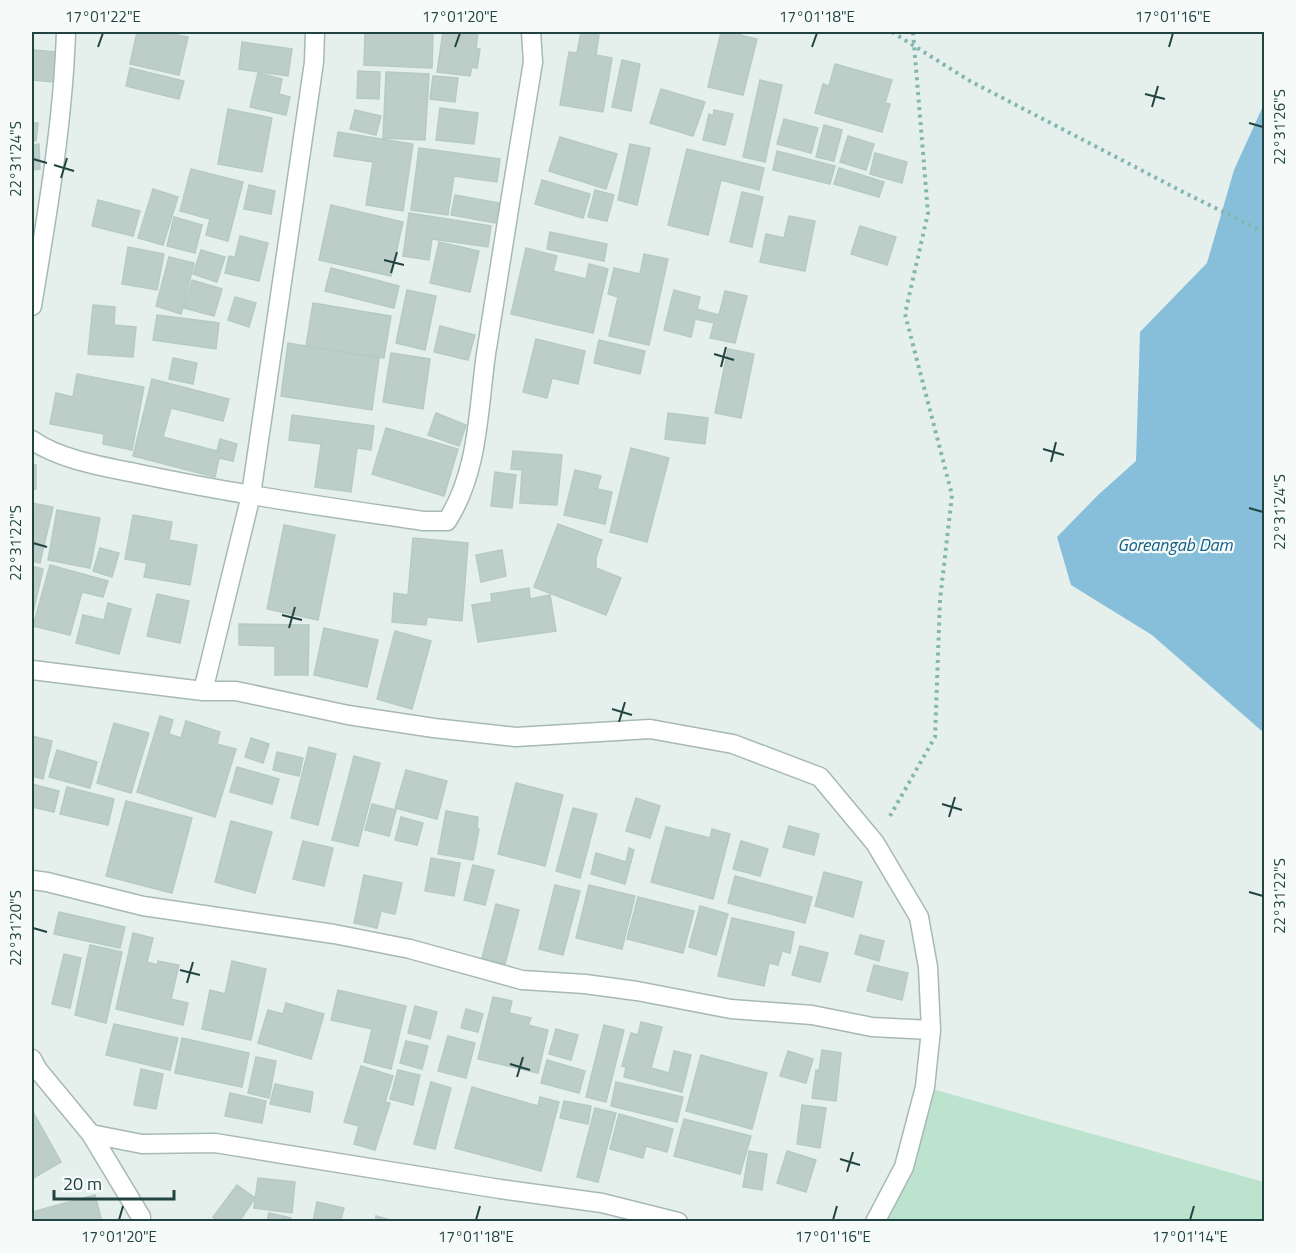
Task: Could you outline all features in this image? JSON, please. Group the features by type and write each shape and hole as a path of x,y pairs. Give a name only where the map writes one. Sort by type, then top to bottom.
{"lane":[{"path":"32,306 47,219 65,64 66,32"},
{"path":"203,691 251,495 314,62 315,32"},
{"path":"32,440 45,450 109,467 251,495 423,521 447,521 458,504 465,485 478,427 486,356 533,62 531,32"},
{"path":"32,670 203,691 236,691 348,715 516,737 650,729 733,744 819,777 875,843 919,917 928,967 932,1030 925,1087 904,1167 875,1221"},
{"path":"32,880 142,906 345,936 410,949 522,980 585,984 637,991 730,1009 812,1015 872,1027 932,1030"},
{"path":"34,1068 91,1134 143,1220"},
{"path":"91,1134 142,1144 215,1143 602,1203 678,1221"}],"path":[{"path":"892,32 970,81 1264,232"},
{"path":"875,843 935,737 940,600 952,495 905,314 928,213 913,32"}],"green space":[{"path":"925,1087 1264,1182 1264,1221 875,1222"}],"water":[{"name":"Goreangab Dam","path":"1264,104 1264,733 1152,635 1071,585 1057,537 1098,495 1136,461 1140,332 1207,263 1234,170"}],"building":[{"path":"137,32 164,32 188,37 179,75 130,64"},
{"path":"365,32 433,32 432,68 364,65"},
{"path":"443,32 478,32 476,48 480,49 477,68 472,67 470,76 437,72"},
{"path":"581,32 599,35 596,55 612,58 603,112 560,105 569,52 577,53"},
{"path":"721,32 741,32 740,35 757,39 743,95 708,87"},
{"path":"242,42 292,49 288,76 239,69"},
{"path":"32,50 57,52 54,82 32,80"},
{"path":"622,60 640,64 631,111 612,107"},
{"path":"835,64 892,80 885,103 890,104 882,132 815,113 823,84 829,86"},
{"path":"130,68 184,81 179,99 126,86"},
{"path":"358,71 380,72 379,99 357,98"},
{"path":"386,72 429,74 425,140 383,138"},
{"path":"258,73 282,79 279,94 290,97 286,115 250,107"},
{"path":"433,76 458,78 455,102 430,99"},
{"path":"760,80 782,85 765,162 743,157"},
{"path":"661,89 705,102 693,136 650,123"},
{"path":"440,108 478,113 474,144 436,140"},
{"path":"228,109 272,118 262,172 218,164"},
{"path":"355,110 381,116 376,135 350,129"},
{"path":"714,110 733,114 725,145 703,140 709,114 713,116"},
{"path":"784,119 818,128 811,153 777,144"},
{"path":"32,123 38,123 36,141 32,140"},
{"path":"824,125 842,130 834,161 816,157"},
{"path":"338,132 413,144 403,211 366,205 373,162 334,156"},
{"path":"848,136 874,144 866,170 840,162"},
{"path":"560,137 617,154 606,189 549,171"},
{"path":"39,144 40,169 32,170 32,145"},
{"path":"630,144 650,148 637,205 618,200"},
{"path":"419,148 500,159 497,182 454,176 448,215 411,210"},
{"path":"687,149 764,168 759,190 721,180 708,235 668,225"},
{"path":"777,151 835,166 830,184 773,170"},
{"path":"875,153 907,162 902,183 870,174"},
{"path":"839,168 884,182 879,197 834,184"},
{"path":"191,169 243,182 228,241 206,235 210,219 180,211"},
{"path":"542,180 590,194 583,218 535,204"},
{"path":"249,185 275,191 271,214 244,209"},
{"path":"153,189 178,197 163,245 138,238"},
{"path":"595,190 614,195 607,221 588,217"},
{"path":"742,192 763,197 752,247 730,242"},
{"path":"455,195 499,203 495,223 451,215"},
{"path":"98,200 140,211 133,236 92,226"},
{"path":"331,205 403,222 391,276 319,260"},
{"path":"409,213 491,226 488,247 432,239 429,260 403,256"},
{"path":"789,216 815,221 805,271 760,262 766,234 784,238"},
{"path":"174,217 202,225 195,253 167,246"},
{"path":"860,226 896,237 887,265 851,254"},
{"path":"550,232 607,244 604,261 547,249"},
{"path":"240,236 268,243 259,281 225,273 229,256 235,257"},
{"path":"439,242 479,251 470,292 430,283"},
{"path":"128,247 164,254 157,290 122,284"},
{"path":"526,248 557,256 553,271 586,279 589,264 608,269 593,333 511,314"},
{"path":"201,250 225,257 217,282 193,274"},
{"path":"644,254 668,259 649,345 609,336 618,297 608,294 614,268 640,274"},
{"path":"169,257 194,263 181,314 156,306"},
{"path":"331,268 399,286 394,308 325,291"},
{"path":"192,280 222,289 214,316 184,308"},
{"path":"407,290 436,296 425,350 396,343"},
{"path":"674,290 700,297 697,309 719,315 725,291 747,296 735,343 710,338 714,323 695,319 691,337 664,330"},
{"path":"235,297 256,303 249,327 228,320"},
{"path":"313,303 391,316 384,358 306,346"},
{"path":"93,305 115,307 114,325 136,327 133,357 88,354"},
{"path":"157,315 219,323 216,349 153,340"},
{"path":"440,326 475,335 468,360 434,352"},
{"path":"536,339 585,351 578,384 552,378 547,398 523,392"},
{"path":"599,340 645,351 640,374 594,363"},
{"path":"288,343 379,358 372,410 281,396"},
{"path":"728,349 754,354 741,418 715,413"},
{"path":"391,353 430,359 423,409 383,402"},
{"path":"173,358 197,363 193,384 169,379"},
{"path":"77,374 144,387 132,450 103,444 104,434 50,424 56,393 73,397"},
{"path":"152,379 229,399 223,421 171,408 163,437 217,451 220,439 237,444 233,461 219,458 215,477 133,456"},
{"path":"436,413 466,425 459,446 428,435"},
{"path":"668,413 708,418 705,444 665,439"},
{"path":"292,415 374,426 371,450 357,448 351,492 315,487 321,444 289,440"},
{"path":"386,428 458,449 444,496 372,474"},
{"path":"631,448 669,458 647,542 610,532"},
{"path":"513,451 562,455 557,505 520,503 522,470 511,469"},
{"path":"32,465 36,465 36,489 32,489"},
{"path":"575,470 601,476 597,489 612,492 605,524 564,515"},
{"path":"495,472 516,475 512,508 491,506"},
{"path":"32,503 53,507 40,563 32,561"},
{"path":"57,510 100,518 90,568 48,560"},
{"path":"133,515 172,522 169,540 197,545 190,585 144,577 147,563 125,559"},
{"path":"558,524 602,540 596,558 596,568 621,578 606,615 534,587"},
{"path":"284,525 335,535 318,620 267,609"},
{"path":"413,538 468,543 462,621 427,617 426,625 392,622 394,593 408,595"},
{"path":"100,548 119,553 112,577 93,571"},
{"path":"502,550 506,576 481,582 476,555"},
{"path":"50,565 108,581 103,597 82,592 70,635 33,626"},
{"path":"32,566 43,569 32,618"},
{"path":"529,588 530,599 550,595 556,631 478,642 472,605 492,602 491,594"},
{"path":"157,594 189,601 180,643 147,636"},
{"path":"108,603 131,609 119,654 76,643 83,615 104,620"},
{"path":"239,624 309,625 308,675 275,675 275,646 239,645"},
{"path":"324,628 378,640 367,687 314,675"},
{"path":"395,631 431,641 412,709 377,699"},
{"path":"160,716 173,720 169,734 181,738 186,721 220,732 217,744 236,749 215,817 137,792"},
{"path":"114,723 149,733 131,793 97,783"},
{"path":"32,736 52,741 43,779 32,776"},
{"path":"251,738 269,744 263,763 245,757"},
{"path":"309,747 336,754 318,825 291,818"},
{"path":"57,750 97,762 90,788 49,777"},
{"path":"277,752 303,758 299,776 273,770"},
{"path":"354,756 380,763 358,846 332,840"},
{"path":"237,767 279,779 272,804 230,792"},
{"path":"406,770 447,781 437,819 395,808"},
{"path":"516,783 563,795 545,866 498,854"},
{"path":"32,784 59,791 54,812 32,807"},
{"path":"67,787 114,799 108,825 60,814"},
{"path":"636,798 660,806 650,838 626,831"},
{"path":"126,801 192,818 172,893 106,876"},
{"path":"372,804 396,810 389,836 365,830"},
{"path":"573,808 597,814 580,878 556,871"},
{"path":"446,811 478,817 477,828 479,829 473,860 438,854"},
{"path":"401,817 423,823 417,845 395,840"},
{"path":"231,821 272,832 255,893 215,882"},
{"path":"789,826 819,834 814,855 783,847"},
{"path":"666,827 710,838 712,829 730,834 713,899 651,882"},
{"path":"303,841 333,848 324,886 293,879"},
{"path":"741,841 768,849 760,876 733,869"},
{"path":"629,848 634,850 625,884 591,874 596,853 626,862"},
{"path":"431,858 460,863 454,896 425,891"},
{"path":"473,865 494,870 485,905 464,900"},
{"path":"824,872 862,882 853,917 815,906"},
{"path":"364,875 402,883 395,914 381,911 377,928 354,923"},
{"path":"735,876 812,897 805,923 728,903"},
{"path":"555,885 580,891 563,955 539,949"},
{"path":"589,885 635,896 622,949 576,938"},
{"path":"638,897 694,911 683,953 627,939"},
{"path":"496,904 519,910 505,964 482,958"},
{"path":"700,906 728,914 716,955 689,947"},
{"path":"59,912 125,927 120,948 54,934"},
{"path":"732,918 794,932 790,953 782,951 778,965 769,963 764,986 718,976"},
{"path":"133,933 153,938 147,962 157,965 158,961 179,965 171,999 188,1003 183,1025 116,1009"},
{"path":"860,935 884,941 879,961 855,954"},
{"path":"90,945 122,952 106,1023 75,1015"},
{"path":"800,946 828,953 820,982 792,975"},
{"path":"64,954 81,958 70,1008 52,1004"},
{"path":"232,961 266,969 251,1040 202,1029 210,990 225,994"},
{"path":"874,965 908,973 902,1000 867,991"},
{"path":"338,990 406,1006 391,1069 364,1062 372,1029 331,1020"},
{"path":"493,997 512,1001 509,1013 531,1018 528,1025 548,1030 538,1073 478,1059"},
{"path":"286,1003 324,1014 311,1059 258,1043 268,1010 283,1014"},
{"path":"415,1006 437,1012 430,1039 408,1033"},
{"path":"466,1009 483,1014 478,1032 461,1028"},
{"path":"641,1022 662,1027 651,1068 669,1073 674,1051 691,1055 682,1092 624,1077 626,1067 622,1066 631,1033 638,1035"},
{"path":"114,1024 178,1038 170,1070 106,1055"},
{"path":"604,1025 624,1030 606,1102 586,1097"},
{"path":"556,1029 578,1035 571,1060 549,1054"},
{"path":"448,1036 475,1043 466,1078 438,1071"},
{"path":"182,1038 249,1053 242,1087 175,1073"},
{"path":"406,1041 428,1046 422,1069 400,1063"},
{"path":"822,1050 841,1053 836,1101 812,1098"},
{"path":"788,1051 813,1059 806,1083 780,1076"},
{"path":"701,1055 767,1073 752,1129 686,1111"},
{"path":"256,1057 276,1061 269,1098 248,1093"},
{"path":"547,1060 585,1071 579,1093 541,1083"},
{"path":"361,1066 393,1076 385,1102 390,1103 375,1150 354,1144 359,1126 344,1122"},
{"path":"141,1069 163,1074 156,1109 134,1105"},
{"path":"398,1070 420,1075 413,1105 390,1099"},
{"path":"431,1082 451,1088 435,1149 414,1144"},
{"path":"616,1082 683,1097 677,1122 611,1106"},
{"path":"275,1084 313,1092 310,1112 270,1104"},
{"path":"472,1087 538,1106 540,1097 559,1102 541,1171 455,1148"},
{"path":"230,1093 266,1101 262,1123 225,1116"},
{"path":"564,1101 591,1106 588,1124 560,1118"},
{"path":"802,1105 826,1108 820,1148 797,1144"},
{"path":"595,1108 616,1113 598,1182 577,1177"},
{"path":"32,1110 61,1162 32,1179"},
{"path":"619,1114 673,1129 667,1152 646,1146 643,1158 610,1149"},
{"path":"684,1119 751,1136 740,1174 674,1156"},
{"path":"749,1151 767,1154 762,1190 743,1187"},
{"path":"787,1151 816,1160 806,1192 777,1183"},
{"path":"258,1178 295,1182 292,1213 254,1208"},
{"path":"237,1185 255,1198 239,1222 220,1222 213,1217"},
{"path":"95,1195 102,1222 32,1222 32,1212"},
{"path":"317,1202 344,1208 340,1222 313,1222"},
{"path":"269,1213 291,1218 291,1222 267,1222"},
{"path":"376,1216 397,1222 375,1222"}]}
